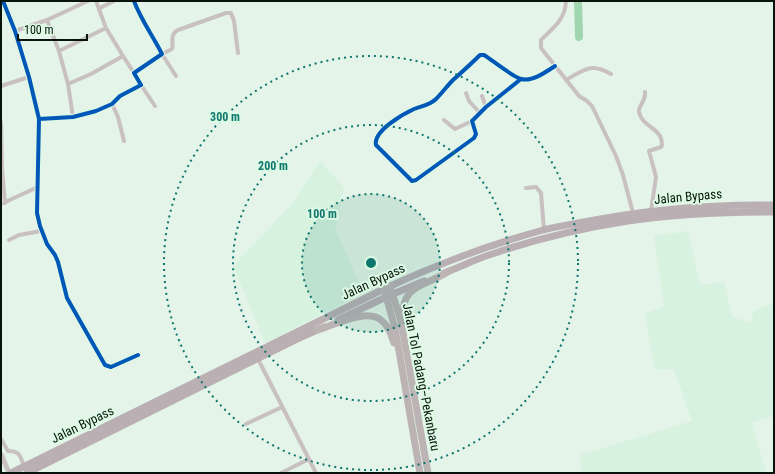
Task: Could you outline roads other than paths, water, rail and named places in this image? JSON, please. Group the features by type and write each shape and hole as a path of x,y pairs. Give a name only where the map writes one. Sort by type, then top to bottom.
{"highway":[{"name":"Jalan Bypass","path":"10,473 26,470 387,288 426,270 489,247 544,230 633,213 731,205 774,205"},
{"name":"Jalan Bypass","path":"218,374 258,358 390,295 491,254 560,235 629,221 719,213 774,212"},
{"path":"401,321 406,300 410,292 441,277 449,271"},
{"name":"Jalan Tol Padang–Pekanbaru","path":"387,288 401,321 428,473"},
{"name":"Jalan Tol Padang–Pekanbaru","path":"390,295 399,356 420,473"},
{"path":"318,330 361,315 371,315 382,320 388,327 399,356"}],"street":[{"path":"3,1 15,30 29,77 39,119 37,213 41,231 58,262 68,298 104,365 111,367 138,355"},
{"path":"15,30 46,20 88,1"},
{"path":"96,1 100,8 106,28 155,106"},
{"path":"100,8 114,1"},
{"path":"134,1 145,26 176,76"},
{"path":"566,1 564,15 541,40 541,48 579,96 590,103 604,129 623,175 633,213"},
{"path":"134,73 172,49 172,36 175,32 229,13 232,15 234,21 238,53"},
{"path":"46,20 59,51 68,84 73,117"},
{"path":"59,51 106,28"},
{"path":"472,121 476,134 474,138 414,181 410,179 376,145 376,138 391,123 414,110 426,106 436,99 480,55 484,55 521,79"},
{"path":"68,84 91,74 123,56"},
{"path":"444,120 455,129 472,121 486,107 521,79 542,75 555,66"},
{"path":"566,80 585,69 593,67 603,69 611,74"},
{"path":"1,86 29,77"},
{"path":"39,119 73,117 96,111 112,104 120,96 141,84"},
{"path":"466,92 469,101 480,113"},
{"path":"645,92 644,100 639,107 640,115 642,119 660,136 662,145 661,147 650,150 656,177 651,211"},
{"path":"482,96 486,107"},
{"path":"112,104 118,117 124,140"},
{"path":"1,122 3,204 38,187"},
{"path":"526,188 536,187 541,194 544,230"},
{"path":"9,240 19,235 41,231"},
{"path":"258,358 316,473"},
{"path":"246,424 282,407"},
{"path":"1,439 7,450 18,453 26,470"},
{"path":"2,457 10,473"},
{"path":"281,473 309,459"}],"waterway":[{"path":"578,1 579,37"}]}
